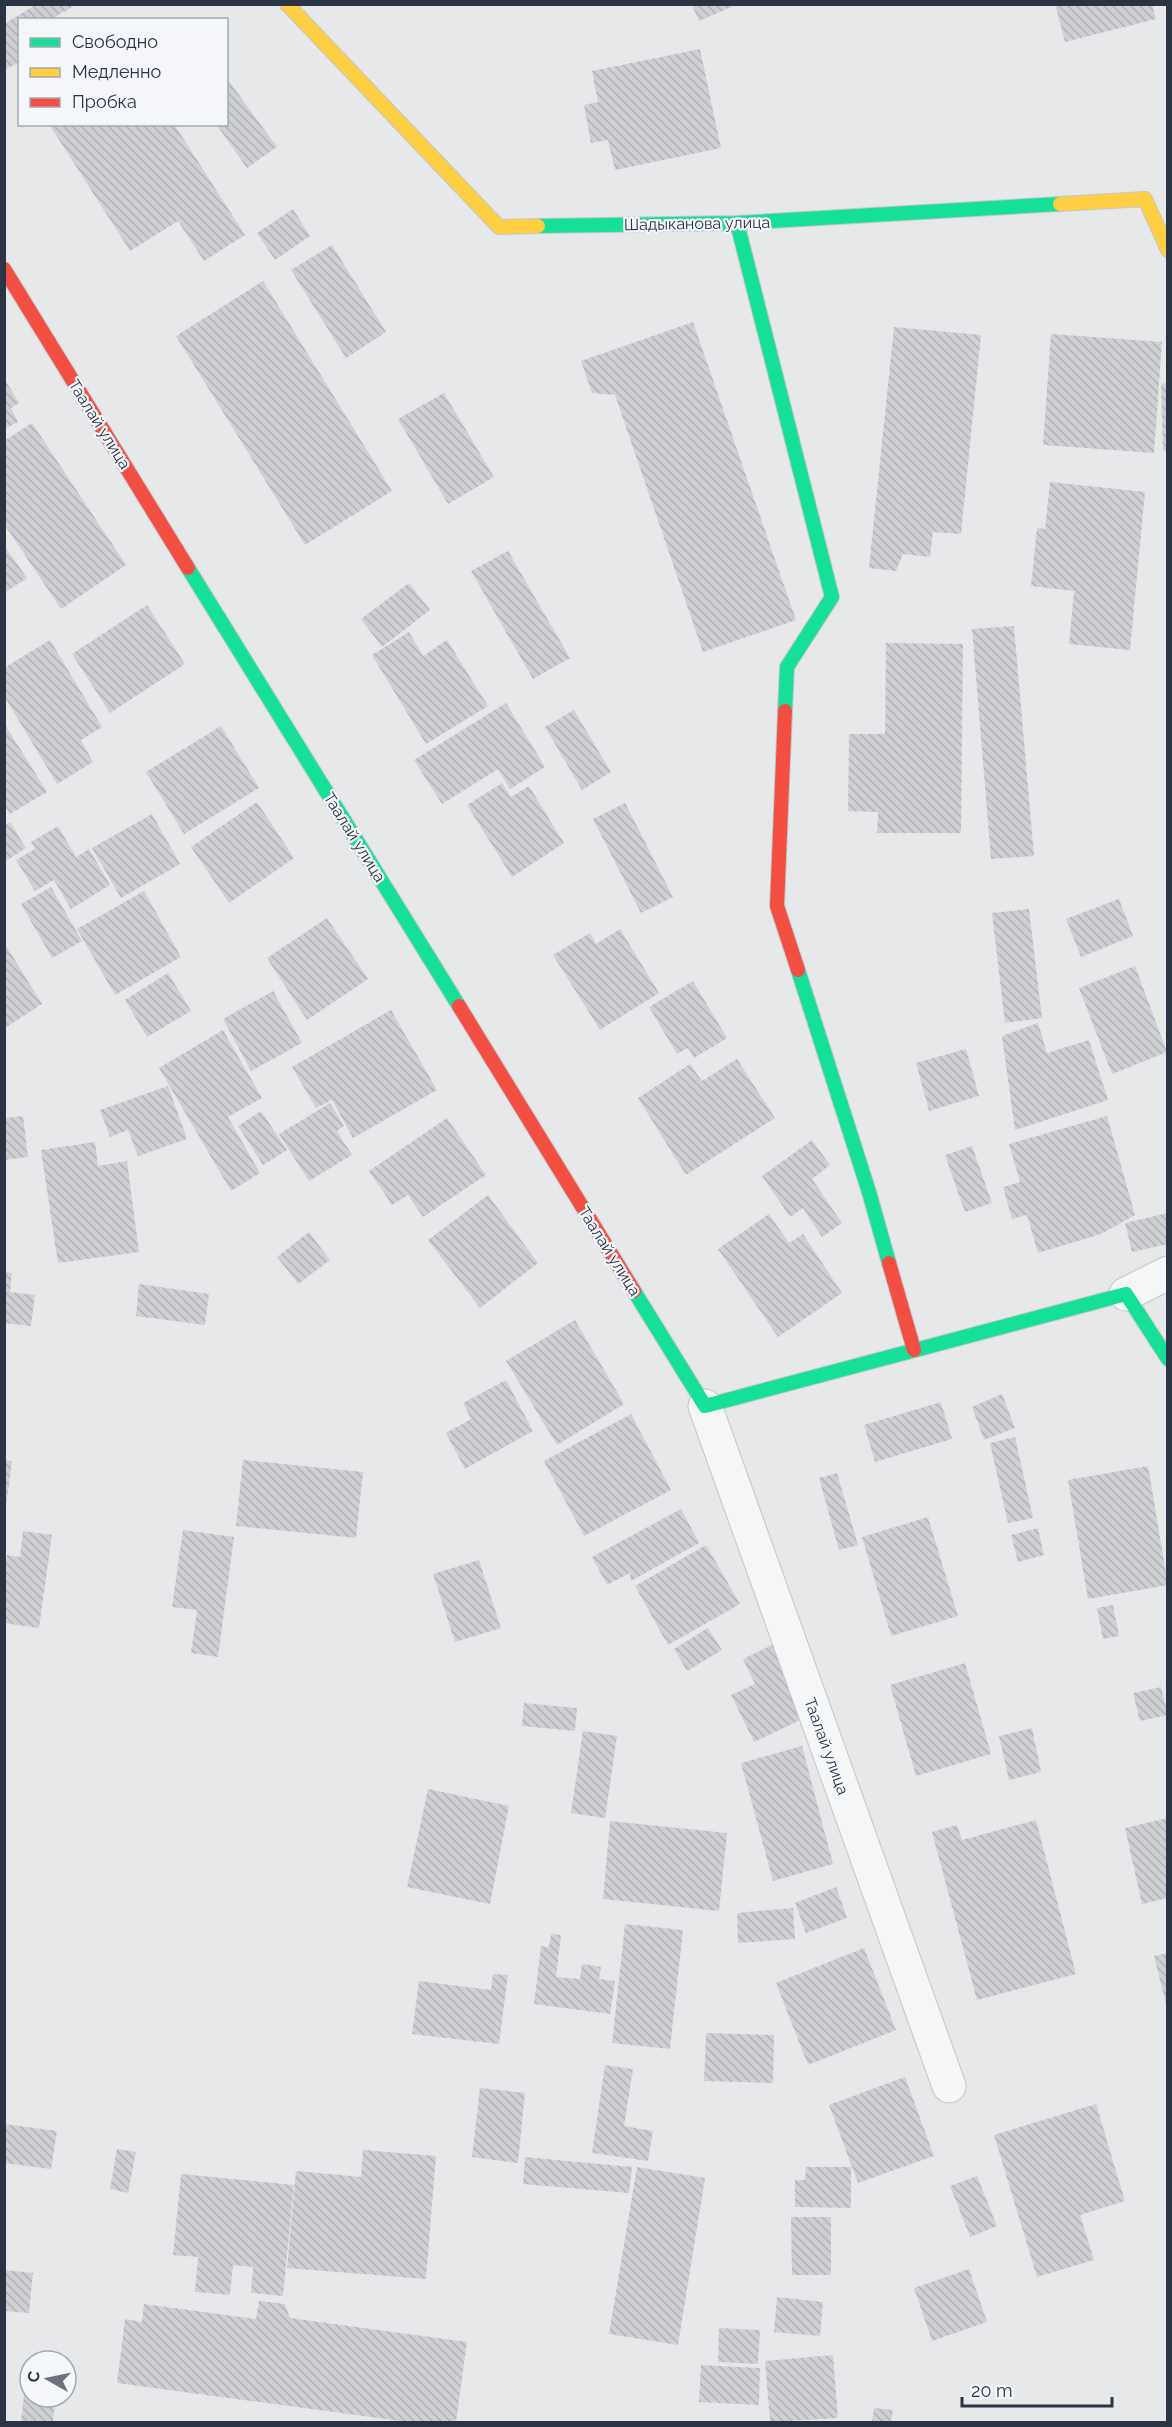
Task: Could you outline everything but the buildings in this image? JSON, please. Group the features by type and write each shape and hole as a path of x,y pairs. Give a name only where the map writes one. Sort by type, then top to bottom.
{"street":[{"name":"Шадыканова улица","path":"286,4 499,227 737,223 1145,199 1167,250"},
{"path":"737,223 832,597 788,667 777,906 869,1192 914,1350"},
{"name":"Таалай улица","path":"4,269 705,1406 949,2086"},
{"path":"705,1406 1126,1294 1167,1273"},
{"path":"1126,1294 1167,1359"}],"traffic: fast":[{"path":"538,226 737,223 1060,204"},
{"path":"737,223 832,597 787,667 785,711"},
{"path":"188,568 459,1006"},
{"path":"798,970 869,1192 889,1263"},
{"path":"634,1291 705,1406 1126,1294 1168,1359"}],"traffic: slow":[{"path":"287,4 499,227 538,226"},
{"path":"1060,204 1145,199 1168,250"}],"traffic: jam":[{"path":"4,269 188,568"},
{"path":"785,711 777,906 798,970"},
{"path":"459,1006 634,1291"},
{"path":"889,1263 914,1350"}]}
